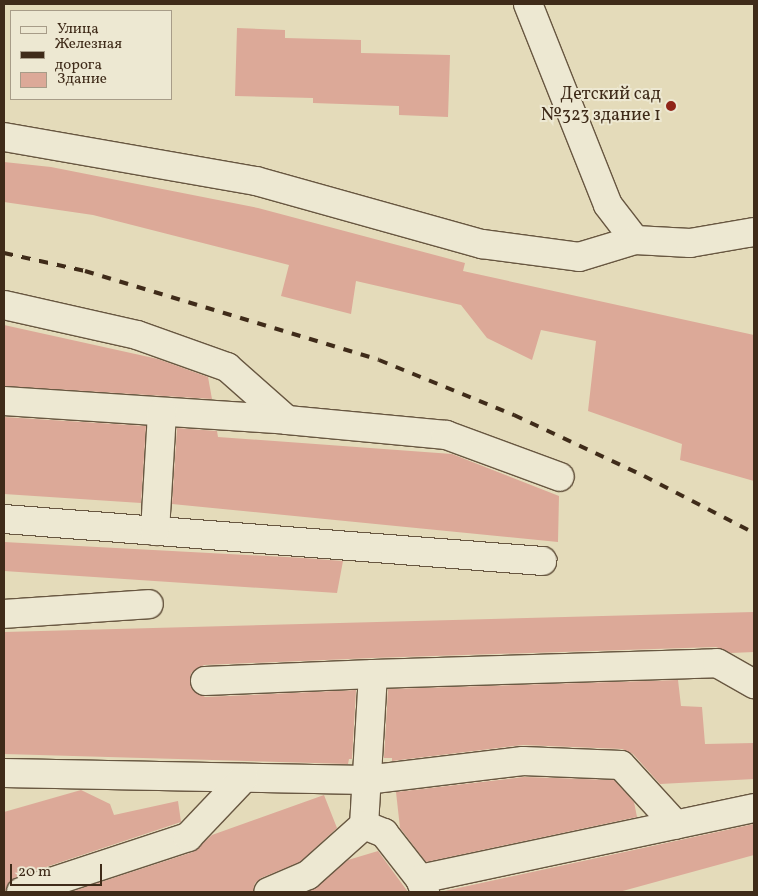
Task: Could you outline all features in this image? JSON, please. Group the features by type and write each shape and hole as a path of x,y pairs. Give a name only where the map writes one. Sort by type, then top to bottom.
{"street":[{"path":"528,4 608,205 635,240"},
{"path":"4,137 256,181 482,244 579,257 635,240 690,243 754,232"},
{"path":"4,305 137,336 227,367 287,420"},
{"path":"4,401 287,420 446,435 560,477"},
{"path":"155,531 162,412"},
{"path":"4,519 542,561"},
{"path":"4,614 149,604"},
{"path":"205,681 717,663 754,684"},
{"path":"268,892 312,884 364,825 373,674"},
{"path":"4,773 366,780 523,760 621,765 676,825"},
{"path":"21,892 188,836 244,778"},
{"path":"364,825 384,833 423,886 754,808"}],"building":[{"path":"237,28 285,30 285,38 361,40 361,53 450,55 448,117 399,115 399,106 313,103 313,98 235,96"},
{"path":"4,162 51,167 258,208 465,263 463,271 754,335 754,481 680,460 682,444 588,411 596,341 541,330 532,360 487,338 461,305 356,281 351,314 281,296 289,265 93,215 4,202"},
{"path":"4,325 158,359 208,377 212,399 4,386"},
{"path":"4,417 146,426 141,503 4,494"},
{"path":"177,428 217,431 218,437 452,454 559,496 558,542 172,504"},
{"path":"4,542 343,561 337,593 4,571"},
{"path":"754,612 754,652 731,653 716,647 372,658 204,665 191,673 192,689 205,697 356,690 352,759 349,759 348,764 4,754 4,632"},
{"path":"678,680 681,706 702,707 705,744 754,743 754,779 660,784 633,754 622,749 523,745 392,761 392,758 384,758 388,689"},
{"path":"524,777 614,780 634,802 637,817 426,862 400,828 396,792"},
{"path":"81,790 110,804 114,815 178,801 181,822 16,877 4,892 4,812"},
{"path":"324,795 337,828 300,862 261,878 255,883 253,892 70,892 193,852 212,835"},
{"path":"754,824 754,855 619,892 440,892"},
{"path":"378,851 408,892 307,892 348,860"}],"railway":[{"path":"4,253 85,271 379,360 514,415 644,476 754,533"}],"place":[{"name":"Детский сад №323 здание 1","path":"671,106"}]}
